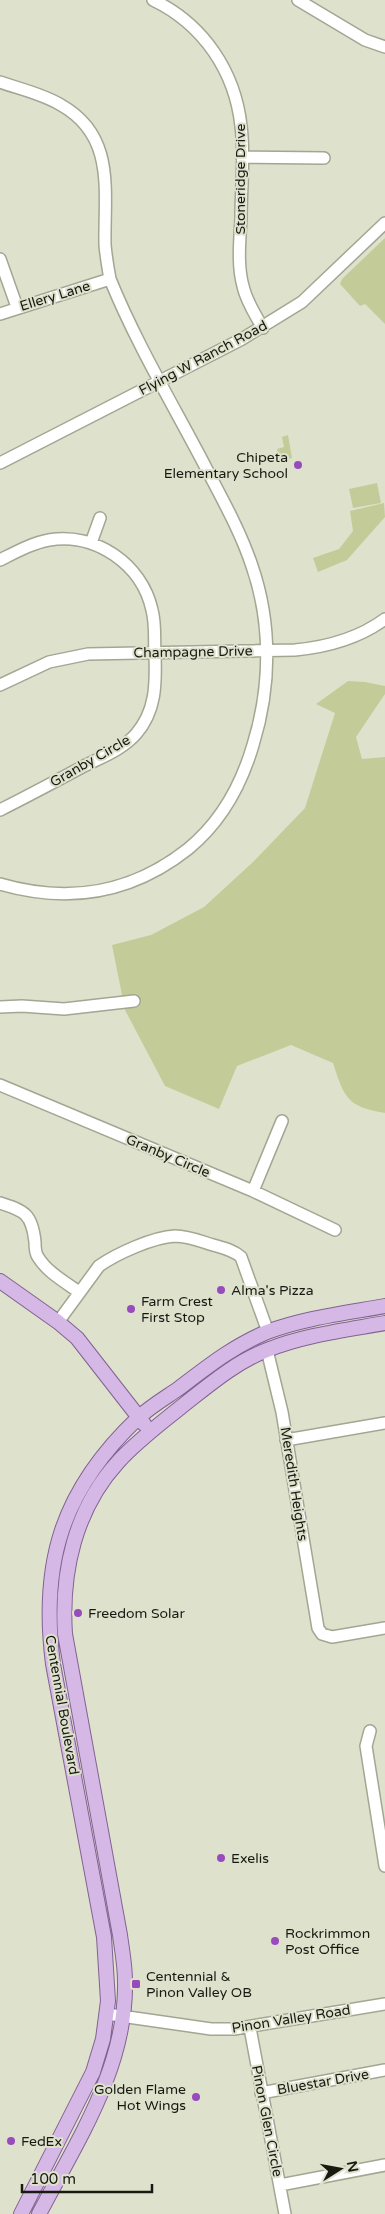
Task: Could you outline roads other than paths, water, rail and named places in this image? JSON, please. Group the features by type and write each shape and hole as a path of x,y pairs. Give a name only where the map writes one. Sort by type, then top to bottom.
{"main road":[{"path":"0,1281 58,1322 77,1338 151,1432"},
{"name":"Centennial Boulevard","path":"21,2214 93,2072 103,2039 107,2014 109,1985 104,1937 53,1664 49,1633 49,1604 55,1552 72,1503 94,1466 139,1418 219,1356 268,1332 311,1320 385,1306"},
{"name":"Centennial Boulevard","path":"39,2214 101,2096 118,2044 125,1980 120,1935 65,1634 63,1610 69,1558 79,1523 96,1491 118,1462 151,1432 229,1370 267,1350 315,1336 385,1323"}],"street":[{"name":"Stoneridge Drive","path":"153,0 173,10 201,35 222,64 230,80 239,112 242,157 240,252 243,286 263,328"},
{"path":"173,10 180,0"},
{"path":"298,0 365,40 385,47"},
{"path":"0,82 58,103 80,119 96,139 105,174 105,247 110,279 160,381 233,520 248,556 263,608 267,650 264,699 248,761 232,798 223,812 195,843 148,876 108,890 90,893 52,894 0,884"},
{"path":"242,157 324,158"},
{"name":"Flying W Ranch Road","path":"0,463 263,328 302,302 385,223"},
{"path":"0,259 17,307"},
{"name":"Ellery Lane","path":"0,314 17,307 110,279"},
{"path":"91,543 100,518"},
{"name":"Granby Circle","path":"0,560 26,547 49,540 62,539 91,543 117,557 129,566 148,594 154,620 155,653 153,702 149,714 135,735 113,752 0,810"},
{"name":"Champagne Drive","path":"0,685 26,671 61,658 88,654 295,650 326,646 366,631 385,619"},
{"path":"0,1007 22,1006 64,1009 134,1001"},
{"name":"Granby Circle","path":"0,1085 253,1191 335,1230"},
{"path":"253,1191 282,1121"},
{"path":"0,1203 17,1208 30,1218 33,1225 36,1255 49,1270 79,1292"},
{"path":"58,1322 99,1266 108,1260 165,1237 187,1237 234,1251 241,1257 268,1332"},
{"name":"Meredith Heights","path":"267,1350 277,1386 315,1620 318,1628 327,1636 385,1628"},
{"path":"286,1440 385,1423"},
{"path":"370,1731 366,1746 379,1794 385,1866"},
{"name":"Pinon Valley Road","path":"107,2014 211,2029 250,2028 385,2004"},
{"name":"Pinon Glen Circle","path":"250,2028 285,2214"},
{"name":"Bluestar Drive","path":"261,2093 385,2070"},
{"path":"280,2185 385,2165"}],"place":[{"name":"Chipeta Elementary School","path":"298,465"},
{"name":"Alma's Pizza","path":"221,1290"},
{"name":"Farm Crest First Stop","path":"131,1309"},
{"name":"Freedom Solar","path":"78,1613"},
{"name":"Exelis","path":"221,1858"},
{"name":"Rockrimmon Post Office","path":"275,1941"},
{"name":"Centennial & Pinon Valley OB","path":"136,1984"},
{"name":"Golden Flame Hot Wings","path":"196,2097"},
{"name":"FedEx","path":"11,2141"}]}
